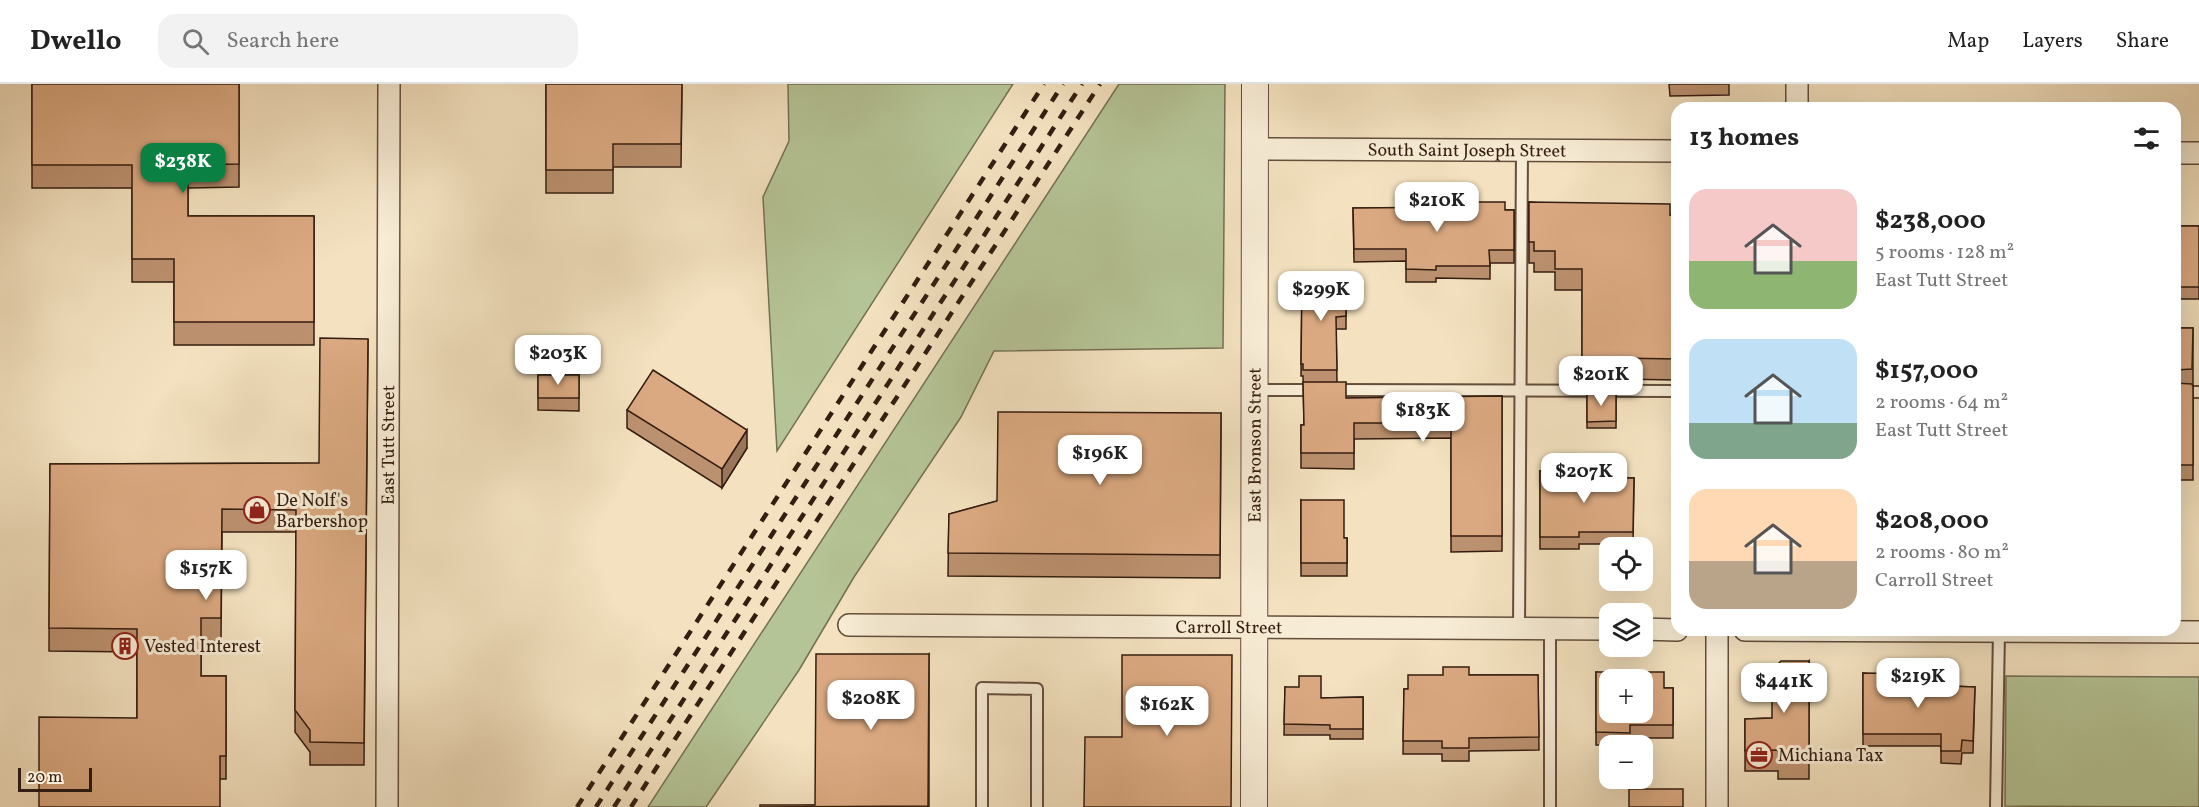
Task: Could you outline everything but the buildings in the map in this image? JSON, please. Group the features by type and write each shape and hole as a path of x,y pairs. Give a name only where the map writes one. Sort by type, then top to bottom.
{"street":[{"name":"East Tutt Street","path":"387,807 389,84"},
{"name":"East Bronson Street","path":"1254,807 1256,84"},
{"path":"1797,84 1797,102"},
{"name":"South Saint Joseph Street","path":"1255,149 1671,151"},
{"path":"2181,153 2199,153"},
{"name":"Carroll Street","path":"849,625 1599,629"},
{"path":"1653,629 1671,630"},
{"path":"2181,632 2199,632"},
{"path":"1717,807 1718,636"}],"lane":[{"path":"1520,629 1522,150"},
{"path":"1255,390 1671,391"},
{"path":"2181,392 2199,392"},
{"path":"1550,629 1551,807"},
{"path":"1996,807 1999,636"},
{"path":"982,807 982,688 1037,689 1037,807"}],"green space":[{"path":"788,84 1013,84 777,451 763,197 789,141"},
{"path":"1119,84 1225,84 1223,348 994,351 961,417 854,577 799,670 706,807 648,807"},
{"path":"2006,676 2199,677 2199,807 2005,806"}],"railway":[{"path":"577,807 1044,84"},
{"path":"596,807 1063,84"},
{"path":"614,807 1082,84"},
{"path":"631,807 1100,84"}],"place":[{"name":"De Nolf's Barbershop","path":"257,510"},
{"name":"Vested Interest","path":"125,646"},
{"name":"Michiana Tax","path":"1759,755"}]}
